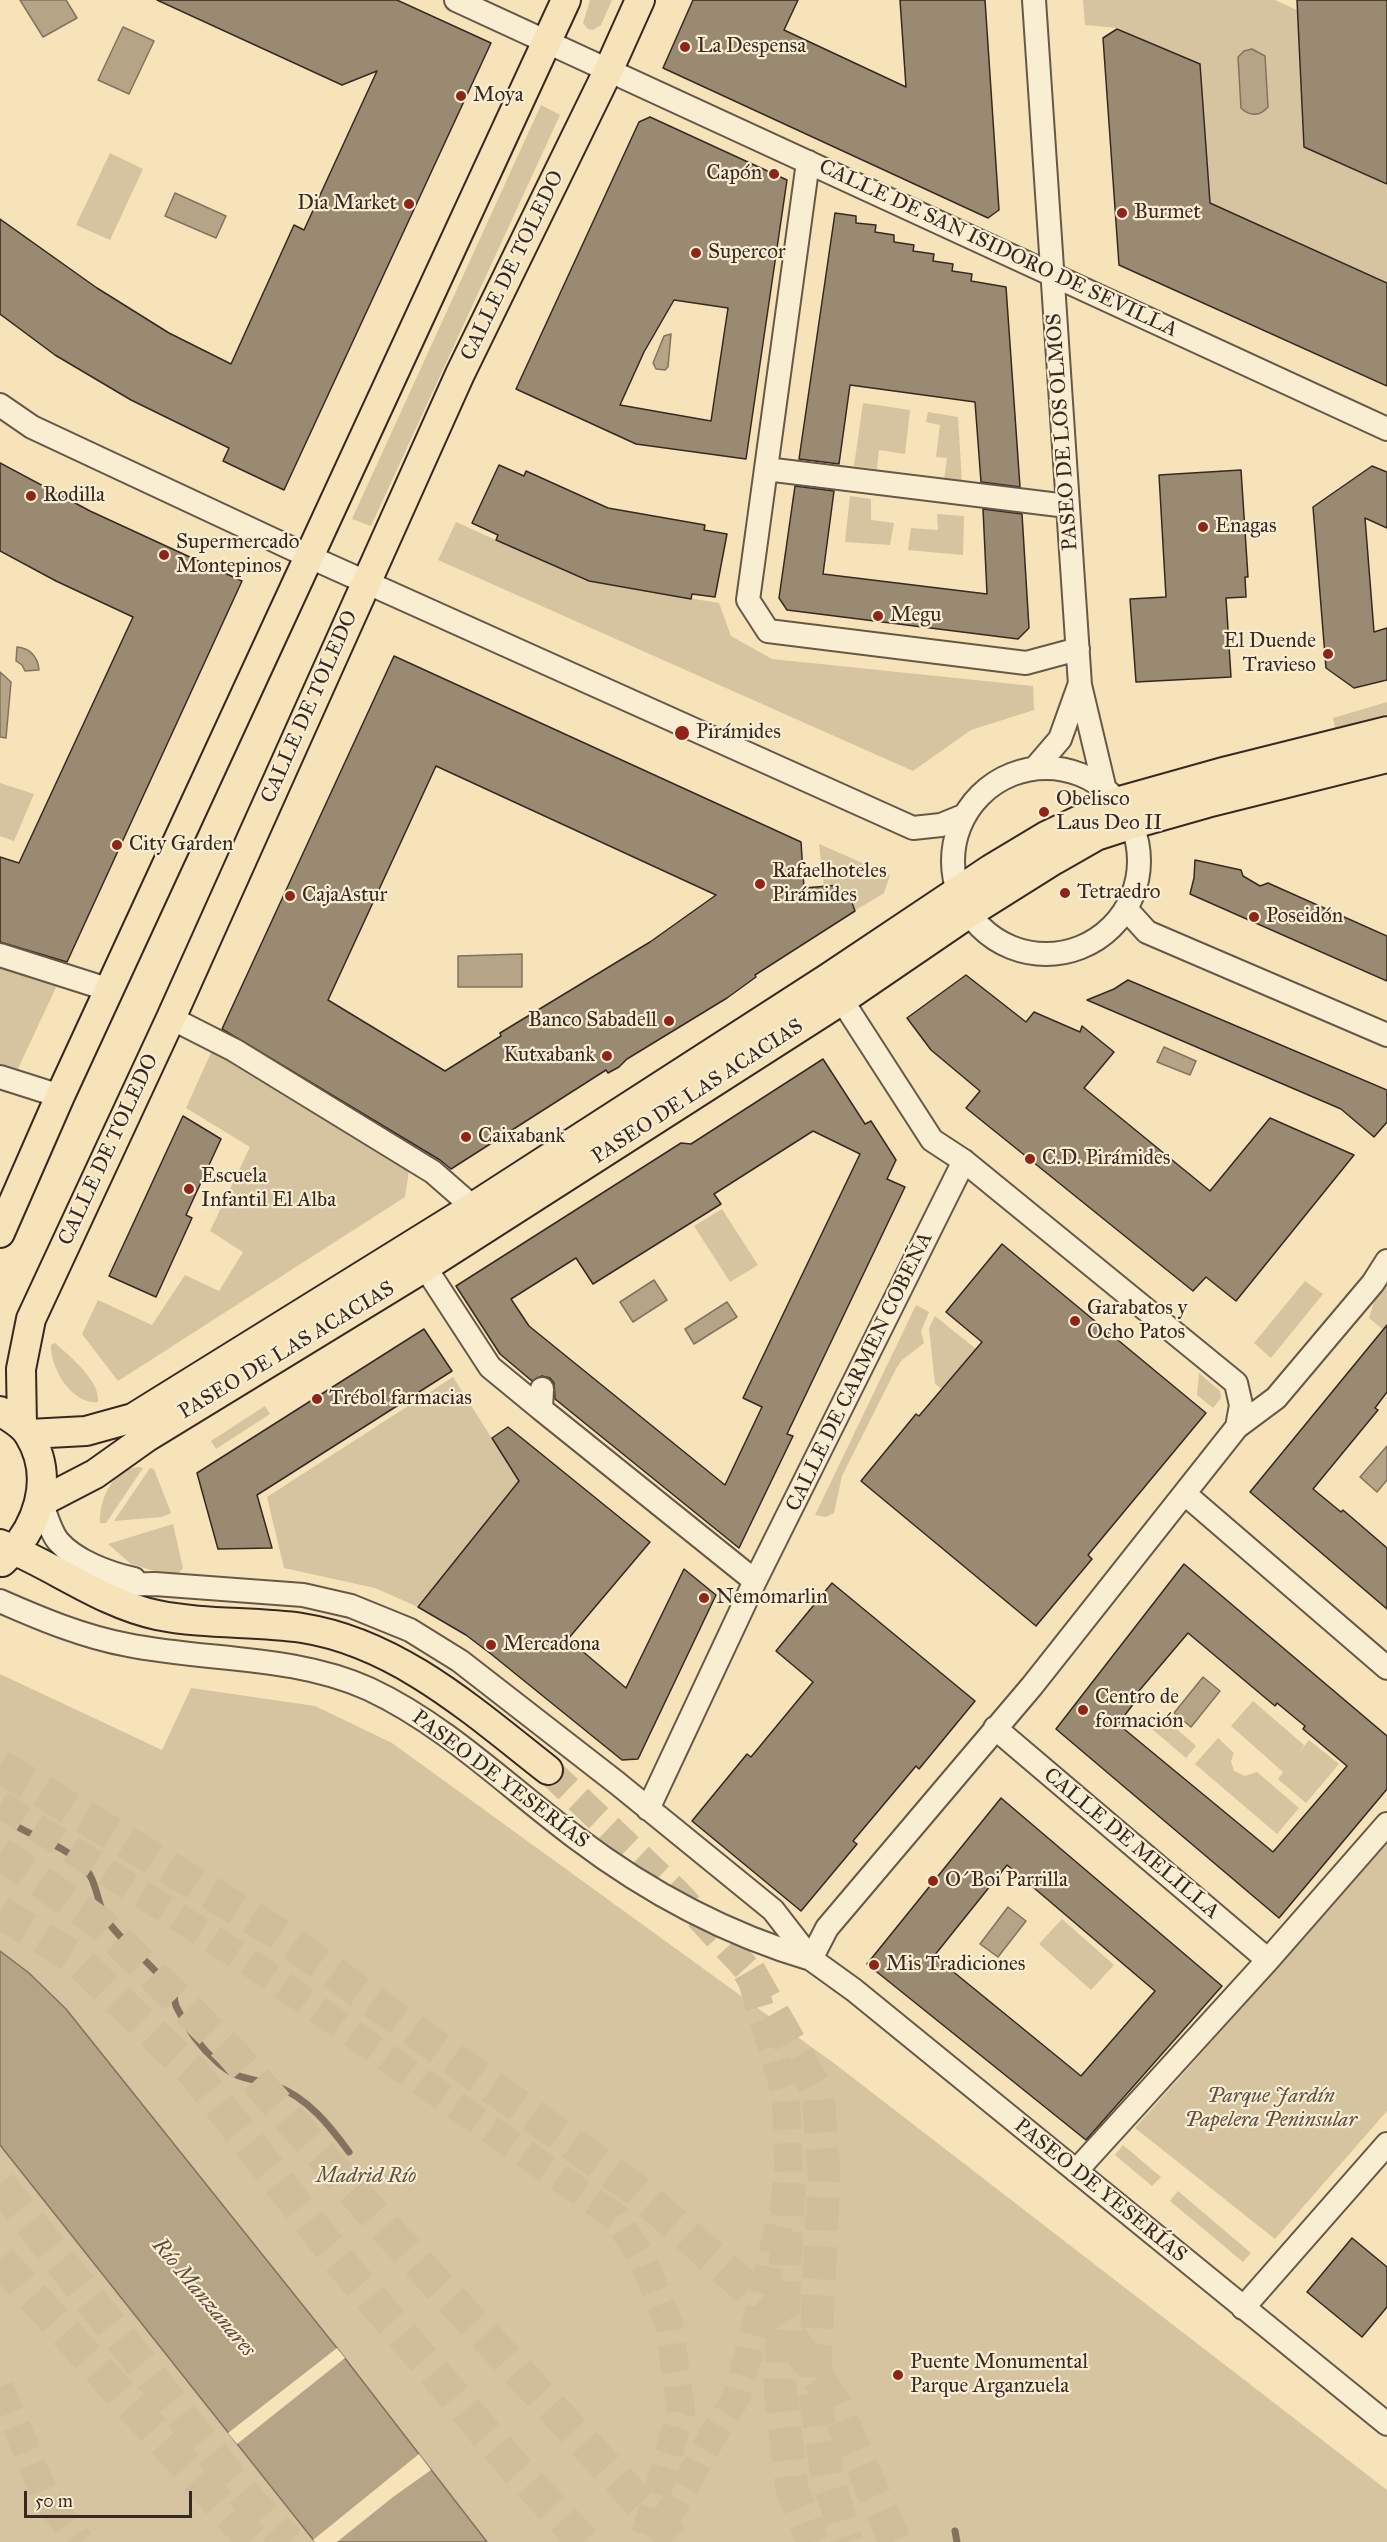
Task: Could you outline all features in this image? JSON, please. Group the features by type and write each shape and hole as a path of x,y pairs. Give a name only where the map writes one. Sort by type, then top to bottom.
{"main road":[{"path":"0,1233 60,1096 566,0"},
{"name":"CALLE DE TOLEDO","path":"41,1502 41,1470 17,1424 21,1369 31,1319 171,1018 460,374 609,69 640,0"},
{"name":"PASEO DE LAS ACACIAS","path":"41,1502 94,1474 147,1437 425,1267 962,903 1054,860 1096,836 1119,804 1227,771 1387,731"},
{"name":"PASEO DE LAS ACACIAS","path":"1119,804 1207,803 1387,758"},
{"name":"PASEO DE LAS ACACIAS","path":"17,1424 86,1431 133,1418 473,1207 835,989"},
{"path":"5,1552 30,1529 41,1502"},
{"name":"PASEO DE YESERÍAS","path":"5,1552 111,1599 157,1614 303,1628 343,1638 401,1663 443,1688 548,1770"}],"street":[{"name":"CALLE DE SAN ISIDORO DE SEVILLA","path":"456,0 1387,429"},
{"name":"PASEO DE LOS OLMOS","path":"1034,0 1080,685 1119,804 1141,853 1138,883 1127,910"},
{"path":"808,162 747,600 768,631 1026,663 1078,649"},
{"path":"0,405 32,428 310,557 913,828 941,825 963,816"},
{"path":"766,469 1067,506"},
{"name":"PASEO DE LOS OLMOS","path":"1036,767 1060,739 1080,685"},
{"path":"1119,804 1062,768 1036,767 1014,772 994,782 976,797 963,816 954,839 952,864 962,903 993,939 1026,953 1062,954 1095,941 1127,910 1147,932 1387,1035"},
{"path":"0,955 110,990"},
{"path":"835,989 932,1140 964,1161 1236,1383 1241,1406 1237,1427"},
{"path":"171,1018 234,1050 433,1172 473,1207"},
{"path":"0,1077 60,1096"},
{"name":"CALLE DE CARMEN COBEÑA","path":"648,1809 755,1581 964,1161"},
{"path":"811,1959 827,1928 1032,1686 1237,1427 1276,1398 1380,1287 1387,1261"},
{"path":"425,1267 490,1367 542,1399 755,1581"},
{"path":"1185,1494 1387,1668"},
{"name":"PASEO DE YESERÍAS","path":"41,1502 56,1539 71,1553 114,1574 155,1584"},
{"name":"PASEO DE YESERÍAS","path":"84,1586 155,1584 303,1595 351,1606 410,1630 460,1661 772,1910 811,1959 864,1998 1387,2424"},
{"name":"PASEO DE YESERÍAS","path":"0,1601 77,1632 128,1645 323,1673 366,1688 424,1720 471,1753 575,1837 656,1892 774,1948 811,1959"},
{"name":"CALLE DE MELILLA","path":"995,1728 1268,1960"},
{"path":"1076,2171 1268,1960 1387,1824"},
{"path":"1243,2308 1387,2144"}],"green space":[{"path":"590,0 612,0 601,25 593,30 588,29 583,23"},
{"path":"1083,0 1275,0 1297,10 1305,147 1387,185 1387,283 1210,203 1200,65 1118,28 1085,25"},
{"path":"541,105 560,115 371,526 352,519"},
{"path":"110,153 143,169 110,240 76,225"},
{"path":"863,403 910,410 905,454 879,450 877,469 854,466"},
{"path":"928,412 958,417 962,483 944,480 947,458 936,457 940,425 926,422"},
{"path":"850,496 871,499 871,520 894,523 890,545 845,542"},
{"path":"937,514 964,516 963,555 908,550 911,528 938,530"},
{"path":"456,522 586,581 719,603 731,636 772,659 1033,686 1034,710 971,730 913,771 438,560"},
{"path":"1387,702 1387,714 1335,728 1333,718"},
{"path":"0,783 34,794 14,841 0,836"},
{"path":"819,844 890,875 884,893 856,910 824,887"},
{"path":"0,962 59,981 15,1075 0,1070"},
{"path":"214,1046 410,1164 405,1197 118,1381 82,1334 98,1300 152,1325 185,1275 219,1291 243,1252 210,1231 250,1147 186,1108"},
{"path":"722,1209 758,1265 730,1282 694,1226"},
{"path":"1387,1269 1387,1333 1369,1318 1383,1273"},
{"path":"1305,1281 1323,1294 1271,1358 1254,1343"},
{"path":"916,1305 929,1312 921,1331 924,1343 901,1361 896,1369 842,1476 834,1513 826,1517 815,1515"},
{"path":"935,1316 976,1349 942,1389 935,1384 929,1328"},
{"path":"55,1343 76,1362 95,1386 98,1402 80,1398 64,1383 54,1364 51,1345"},
{"path":"1199,1373 1220,1391 1221,1398 1213,1408 1197,1395"},
{"path":"453,1377 519,1481 418,1607 375,1588 284,1568 267,1497"},
{"path":"265,1406 270,1414 216,1449 211,1441"},
{"path":"139,1467 143,1468 106,1523 100,1523 102,1504 109,1487 122,1473"},
{"path":"150,1468 154,1469 171,1513 162,1517 114,1521"},
{"path":"173,1524 183,1568 175,1577 131,1564 108,1544"},
{"name":"Madrid Río","path":"0,1674 162,1750 191,1688 315,1706 392,1743 835,2064 1387,2490 1387,2542 0,2542"},
{"path":"1253,1701 1304,1745 1297,1755 1309,1740 1339,1764 1306,1803 1278,1779 1283,1772 1231,1726"},
{"path":"1163,1717 1196,1746 1186,1758 1152,1729"},
{"path":"1218,1738 1234,1753 1231,1761 1234,1771 1245,1776 1257,1772 1299,1808 1277,1834 1195,1764"},
{"name":"Parque Jardín Papelera Peninsular","path":"1387,1844 1387,2111 1275,2239 1135,2128"},
{"path":"1062,1919 1114,1965 1091,1990 1039,1944"},
{"path":"1123,2145 1161,2177 1152,2186 1115,2155"},
{"path":"1178,2191 1251,2253 1243,2262 1170,2201"}],"water":[{"path":"20,0 66,0 77,18 43,37"},
{"path":"123,27 154,41 129,94 98,80"},
{"path":"1252,49 1265,56 1268,107 1255,114 1248,113 1241,108 1238,57 1244,51"},
{"path":"175,193 226,216 216,238 165,216"},
{"path":"671,334 668,367 665,370 656,369 653,363 664,336"},
{"path":"17,647 26,649 32,654 39,670 25,671 16,661"},
{"path":"0,672 11,682 6,738 0,737"},
{"path":"522,954 522,987 458,987 458,956"},
{"path":"1164,1047 1196,1061 1190,1075 1157,1062"},
{"path":"654,1280 667,1300 633,1322 620,1302"},
{"path":"727,1302 737,1317 694,1344 685,1329"},
{"path":"1387,1446 1387,1480 1377,1492 1360,1477"},
{"path":"1203,1677 1220,1691 1191,1727 1174,1713"},
{"path":"1008,1907 1026,1921 998,1957 980,1944"},
{"name":"Río Manzanares","path":"0,1951 29,1973 66,2009 337,2348 487,2542 315,2542 0,2145"}],"pier":[{"path":"337,2348 345,2358 237,2444 228,2433"},
{"path":"419,2454 431,2470 337,2542 315,2542 313,2540"}],"building":[{"path":"157,0 397,0 491,43 284,490 223,461 229,448 131,400 55,355 0,314 0,219 97,288 169,333 231,364 294,225 304,230 377,71 342,85"},
{"path":"693,0 798,0 784,30 906,87 900,0 985,0 999,210 988,218 663,68"},
{"path":"1297,0 1387,0 1387,184 1304,147"},
{"path":"1117,29 1200,64 1210,203 1387,283 1387,386 1119,265 1103,38"},
{"path":"650,117 787,180 746,459 636,444 516,389 639,122","holes":["674,300 728,308 711,421 620,405 644,352"]},
{"path":"835,213 856,216 856,223 876,225 875,232 894,235 894,242 914,245 913,251 934,254 933,261 953,264 952,271 972,274 971,281 1006,287 1020,487 981,482 975,402 850,385 839,464 799,459"},
{"path":"0,463 90,511 242,581 67,962 0,942 0,857 19,863 133,617 56,581 0,551"},
{"path":"499,465 524,476 526,471 608,508 705,525 704,530 727,534 715,597 692,594 691,599 589,581 496,540 498,535 472,523"},
{"path":"1372,466 1387,472 1387,528 1365,518 1374,632 1387,628 1387,680 1354,688 1326,668 1313,507"},
{"name":"Enagas","path":"1241,470 1248,577 1245,577 1246,597 1226,598 1231,677 1136,682 1130,599 1166,597 1159,475"},
{"path":"795,486 834,491 823,574 987,594 983,509 1022,514 1029,628 1018,639 787,610 779,598"},
{"path":"394,656 801,842 804,888 840,885 840,894 851,900 855,911 755,975 756,977 727,998 627,1059 619,1067 608,1073 606,1070 451,1169 440,1160 222,1029","holes":["436,766 716,895 650,942 500,1033 501,1036 445,1071 328,1000"]},
{"path":"1195,860 1241,870 1243,876 1260,886 1268,883 1387,936 1387,981 1190,894"},
{"path":"966,975 1026,1022 1034,1012 1080,1032 1082,1026 1114,1052 1084,1088 1210,1191 1270,1118 1354,1155 1236,1301 1206,1277 1193,1291 966,1108 980,1091 931,1050 907,1018"},
{"path":"1128,980 1387,1090 1387,1122 1374,1137 1341,1109 1087,1000 1114,989"},
{"path":"823,1059 865,1124 871,1121 896,1160 887,1179 905,1187 787,1434 793,1436 739,1548 555,1399 554,1383 550,1378 542,1376 532,1381 500,1354 456,1286 681,1143 691,1144","holes":["813,1131 860,1154 743,1398 762,1407 725,1485 529,1326 511,1299 576,1258 593,1284 721,1204 714,1194"]},
{"path":"183,1116 221,1139 186,1215 192,1218 156,1297 109,1276"},
{"path":"1002,1244 1206,1413 1088,1555 1092,1559 1036,1626 861,1481 916,1414 919,1416 982,1342 946,1312"},
{"path":"1387,1325 1387,1392 1375,1408 1378,1410 1313,1489 1341,1512 1343,1510 1387,1548 1387,1609 1250,1492"},
{"path":"424,1329 452,1371 257,1495 272,1548 218,1549 197,1473"},
{"path":"508,1427 650,1542 568,1639 626,1688 684,1569 716,1595 638,1759 622,1760 466,1635 418,1607 519,1481 492,1438"},
{"path":"1184,1564 1387,1736 1387,1789 1279,1918 1056,1729","holes":["1188,1633 1275,1706 1277,1703 1305,1726 1303,1729 1347,1766 1273,1852 1118,1724 1141,1694 1138,1692"]},
{"path":"832,1583 975,1701 919,1769 916,1766 853,1841 857,1844 801,1911 692,1821 747,1754 751,1757 813,1682 776,1651"},
{"path":"1001,1798 1222,1986 1086,2140 867,1964","holes":["1007,1865 1155,1991 1081,2076 934,1956"]},
{"path":"1352,2238 1387,2267 1387,2307 1362,2337 1307,2292"}],"waterway":[{"path":"0,1814 9,1822 62,1849 81,1863 96,1889 105,1917 123,1939 171,1987 176,2006 185,2023 200,2045 212,2057 233,2073 288,2091 308,2105 349,2152"},
{"path":"955,2531 957,2542"}],"tunnel":[{"path":"0,1766 279,1934 635,2189 776,2314 834,2402 895,2542"},
{"path":"548,1770 677,1893 749,1971 786,2095 789,2183 750,2349 736,2398 714,2433 678,2500 652,2538"},
{"path":"0,1804 258,1968 616,2217 642,2258 669,2324 681,2411 643,2542"},
{"path":"0,1853 101,1924 231,2052 390,2233 676,2542"},
{"path":"0,1912 76,1959 196,2075 347,2270 516,2469 584,2542"},
{"path":"749,1971 818,2092 824,2173 814,2390 827,2475 847,2542"},
{"path":"789,2183 780,2387 792,2489 813,2542"},
{"path":"0,2184 243,2494 289,2542"},
{"path":"0,2260 254,2542"},
{"path":"0,2387 46,2498 80,2542"}],"place":[{"name":"La Despensa","path":"685,47"},
{"name":"Moya","path":"461,96"},
{"name":"Capón","path":"774,174"},
{"name":"Dia Market","path":"409,204"},
{"name":"Burmet","path":"1122,213"},
{"name":"Supercor","path":"696,253"},
{"name":"Rodilla","path":"31,496"},
{"name":"Enagas","path":"1203,527"},
{"name":"Supermercado Montepinos","path":"164,555"},
{"name":"Megu","path":"878,616"},
{"name":"El Duende Travieso","path":"1328,654"},
{"name":"Pirámides","path":"682,733"},
{"name":"Obelisco Laus Deo II","path":"1044,812"},
{"name":"City Garden","path":"117,845"},
{"name":"Rafaelhoteles Pirámides","path":"760,884"},
{"name":"Tetraedro","path":"1065,893"},
{"name":"CajaAstur","path":"290,896"},
{"name":"Poseidón","path":"1254,917"},
{"name":"Banco Sabadell","path":"669,1021"},
{"name":"Kutxabank","path":"607,1056"},
{"name":"Caixabank","path":"466,1137"},
{"name":"C.D. Pirámides","path":"1030,1159"},
{"name":"Escuela Infantil El Alba","path":"189,1189"},
{"name":"Garabatos y Ocho Patos","path":"1075,1321"},
{"name":"Trébol farmacias","path":"317,1399"},
{"name":"Nemomarlin","path":"704,1598"},
{"name":"Mercadona","path":"491,1645"},
{"name":"Centro de formación","path":"1083,1710"},
{"name":"O´Boi Parrilla","path":"933,1881"},
{"name":"Mis Tradiciones","path":"874,1965"},
{"name":"Puente Monumental Parque Arganzuela","path":"898,2375"}]}
